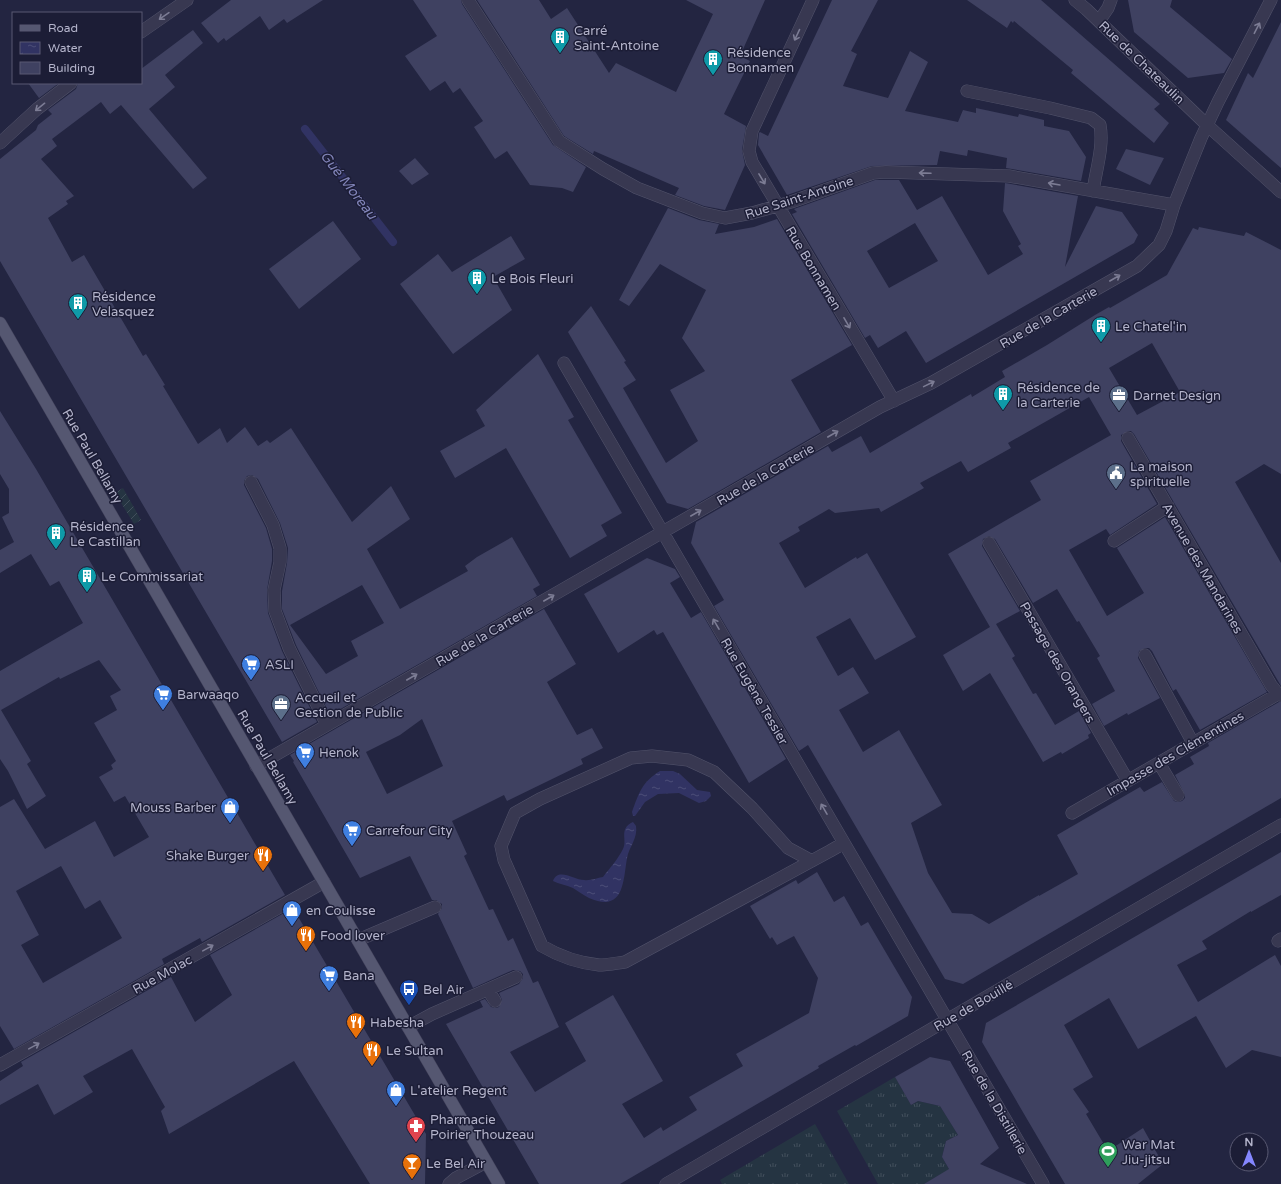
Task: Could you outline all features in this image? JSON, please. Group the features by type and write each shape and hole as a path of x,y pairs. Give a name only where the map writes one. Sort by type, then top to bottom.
{"main road":[{"name":"Rue Paul Bellamy","path":"0,323 499,1184"}],"street":[{"path":"142,31 187,0"},
{"name":"Rue Saint-Antoine","path":"468,0 559,141 603,169 637,188 702,213 725,218 752,213 778,206 873,173 886,172 1008,176 1174,205"},
{"name":"Rue Bonnamen","path":"813,0 752,131 749,151 752,162 894,401"},
{"name":"Rue de Chateaulin","path":"1075,0 1099,21 1207,125 1281,192"},
{"path":"1099,21 1108,8 1111,0"},
{"name":"Rue de la Carterie","path":"256,766 873,411 931,383 1137,266 1159,245 1166,231 1174,205 1207,125 1271,0"},
{"path":"0,143 37,109 70,84"},
{"path":"967,91 1091,118 1100,125 1102,132 1093,191"},
{"name":"Rue Eugène Tessier","path":"564,363 947,1020"},
{"name":"Avenue des Mandarines","path":"1128,438 1271,685 1280,695"},
{"path":"251,482 273,525 280,548 280,562 274,590 275,611 289,648 328,725"},
{"path":"1114,541 1168,506"},
{"name":"Passage des Orangers","path":"989,542 1128,781"},
{"path":"1145,655 1193,743"},
{"name":"Impasse des Clémentines","path":"1072,814 1193,743 1280,695"},
{"path":"812,860 788,848 752,808 714,772 688,760 652,756 630,758 540,799 515,813 501,846 504,860 542,946 554,953 600,965 625,962 844,843"},
{"path":"1159,763 1178,795"},
{"name":"Rue de Bouillé","path":"666,1184 1281,825"},
{"name":"Rue Molac","path":"0,1065 324,882"},
{"path":"358,940 435,907"},
{"path":"408,1027 432,1014 516,977"},
{"path":"488,990 495,1001"},
{"name":"Rue de la Distillerie","path":"947,1020 1043,1184"},
{"path":"449,1184 456,1178 486,1162"}],"green space":[{"path":"123,488 141,520 134,524 115,493"},
{"path":"895,1077 911,1105 918,1101 940,1106 958,1135 946,1141 942,1157 953,1176 941,1174 924,1184 878,1184 837,1111"},
{"path":"815,1124 849,1184 722,1184 720,1180"}],"water":[{"path":"660,771 673,771 680,774 697,790 710,792 711,796 706,801 699,803 679,793 658,794 645,802 635,816 633,816 632,812 642,788 649,779"},
{"path":"633,822 636,826 636,835 628,854 620,893 615,898 609,901 601,902 589,898 573,888 553,881 555,877 559,875 567,875 586,880 603,877 621,853 625,842 624,835 626,828"}],"building":[{"path":"231,0 323,0 287,23 284,19 269,30 260,16 226,41 224,38 218,43 201,23"},
{"path":"413,0 461,0 462,4 553,145 586,167 573,192 562,188 530,185 507,151 495,159 474,127 483,121 460,88 453,93 445,81 430,91 405,56 437,36"},
{"path":"477,0 539,0 551,19 567,8 609,73 616,63 676,92 713,14 686,0 765,0 740,56 750,61 724,114 746,126 742,150 745,165 725,210 704,206 675,195 679,188 594,151 593,154 564,136"},
{"path":"832,0 878,0 851,51 857,54 843,86 888,98 910,51 928,62 905,111 958,122 963,110 976,113 976,108 1018,117 1019,114 1044,120 1044,126 1069,131 1086,157 1081,181 1006,168 1007,158 968,150 967,156 940,151 937,165 872,166 787,195 758,145 759,133 760,132 768,136"},
{"path":"967,0 1041,0 1160,104 1154,109 1169,123 1154,143 1071,73 1073,70 1014,21 1013,23 1011,21 1007,28"},
{"path":"1128,0 1172,0 1170,7 1232,59 1224,73 1188,78 1134,32"},
{"path":"1281,22 1281,168 1226,120 1248,73 1253,78"},
{"path":"193,30 203,43 165,75 175,87 149,109 207,178 193,189 121,105 110,114 101,102 52,139 57,146 41,159 74,196 66,201 68,204 48,218 72,262 84,255 143,356 146,354 165,385 163,386 198,444 220,428 227,443 245,427 258,446 267,440 270,443 291,428 352,522 391,486 410,519 367,549 400,609 468,571 465,566 477,557 512,537 540,585 533,589 537,596 330,715 296,645 282,609 282,591 288,548 280,523 258,479 252,475 247,476 244,481 244,485 266,528 272,549 272,561 267,590 268,613 282,651 317,722 282,742 0,261 0,159 36,130 38,125 52,114 48,110 76,89 78,84 142,84 142,68","holes":["362,585 384,623 351,641 358,656 326,674 290,625"]},
{"path":"29,84 58,84 39,98"},
{"path":"1126,149 1164,158 1150,185 1116,169"},
{"path":"415,158 429,174 412,185 399,171"},
{"path":"875,180 899,180 917,210 942,196 988,275 1023,254 1018,246 1021,244 1003,211 1005,183 1078,196 1065,267 1096,206 1122,212 1138,235 1134,243 926,363 906,331 878,348 870,335 865,338 792,214 797,212 794,209","holes":["915,223 938,261 889,288 867,251"]},
{"path":"668,208 699,220 719,224 715,234 754,227 777,219 852,345 791,380 821,432 688,509 667,503 568,332 591,306 626,361 624,362 636,380 623,388 666,463 698,441 670,390 705,371 682,338 706,290 660,264 629,306 619,300"},
{"path":"333,221 361,259 299,309 269,269"},
{"path":"1199,227 1244,236 1246,232 1281,250 1281,474 1264,464 1235,482 1281,563 1281,686 1134,434 1131,431 1128,431 1121,435 1121,441 1157,504 1110,535 1106,529 1069,550 1107,616 1144,593 1117,548 1165,517 1267,692 1200,730 1176,689 1173,691 1152,651 1149,648 1145,648 1139,651 1138,658 1160,698 1128,715 1127,713 1104,726 1092,704 1115,691 1097,658 1100,656 1079,621 1077,622 1057,589 1033,603 995,539 989,536 983,539 982,546 1020,611 996,624 1015,656 1012,658 1033,694 1036,693 1055,725 1079,711 1091,733 1088,735 1089,738 1062,754 1061,752 1043,762 990,673 963,691 943,655 990,627 948,554 1041,500 1030,481 1111,435 1089,397 1008,443 1011,448 968,472 961,461 920,483 924,488 881,512 879,508 835,513 829,509 798,527 800,531 779,543 805,588 856,557 857,559 867,553 916,637 875,660 850,618 816,637 838,676 853,667 869,693 839,710 863,752 899,730 942,805 911,823 928,873 952,913 972,914 989,924 1078,874 1057,835 1140,787 1144,792 1162,782 1174,801 1182,801 1185,798 1185,795 1175,775 1194,764 1190,757 1209,746 1208,743 1281,702 1281,798 963,984 945,979 808,745 799,751 714,606 724,600 691,543 696,522 828,446 832,452 861,436 870,453 971,394 972,397 1005,377 1002,371 1095,315 1167,275 1193,228 1198,230","holes":["1152,343 1180,392 1137,415 1109,368"]},
{"name":"Le Bois Fleuri","path":"511,236 525,259 493,277 512,310 453,354 400,284 438,254 452,272"},
{"path":"538,354 574,417 568,420 622,513 601,525 607,536 570,558 506,448 455,478 440,451 485,426 476,410"},
{"path":"0,411 36,469 285,895 202,942 200,938 162,959 164,964 14,1049 0,1026 0,807 14,799 45,849 95,821 114,857 149,837 125,796 114,802 99,777 113,769 111,765 116,761 94,723 117,710 110,696 121,690 99,660 60,679 59,677 1,710 31,761 27,764 46,796 27,809 8,771 0,759 0,671 83,623 59,581 50,586 31,554 0,573 0,550 14,542 2,517 9,513 9,489 0,474","holes":["61,866 85,909 100,900 122,938 43,983 21,945 39,935 16,891"]},
{"path":"647,558 675,569 680,577 670,583 691,618 701,612 786,759 749,783 663,632 657,635 654,630 618,653 584,594"},
{"path":"544,609 576,664 547,682 577,735 592,728 603,748 581,759 583,764 507,801 504,795 452,821 467,854 464,856 489,910 493,909 508,941 513,938 533,983 538,981 559,1027 510,1052 535,1092 586,1061 565,1023 613,995 663,1081 622,1104 644,1138 661,1127 663,1131 697,1110 689,1097 743,1066 736,1054 809,1013 818,978 794,936 777,945 772,937 770,939 750,906 796,880 798,884 817,872 834,902 844,896 861,926 868,922 912,997 908,1016 818,1066 819,1068 620,1184 539,1184 446,1024 483,1007 480,1001 485,999 491,1007 499,1007 502,1000 499,993 519,984 523,978 523,974 520,971 513,970 473,988 438,914 442,908 442,904 436,900 432,900 410,856 360,878 290,755","holes":["422,719 443,766 387,794 366,752 400,735"]},
{"path":"1281,852 1281,895 1251,911 1202,941 1207,949 1177,965 1198,1002 1275,955 1281,966 1281,1057 1252,1050 1226,1068 1196,1016 1138,1049 1109,998 1064,1025 1093,1077 1073,1089 1089,1112 1086,1114 1108,1151 1143,1128 1163,1164 1138,1184 1065,1184 982,1042 986,1023"},
{"path":"293,908 426,1134 425,1184 370,1184 294,1061 169,1134 161,1111 165,1107 132,1049 83,1076 93,1092 54,1115 38,1084 0,1105 0,1081 23,1066 21,1062 171,977 195,1022 232,995 210,955"},
{"path":"930,1057 950,1061 999,1148 980,1164 1027,1184 924,1184 949,1169 942,1157 946,1141 958,1135 940,1106 918,1101 911,1105 895,1077"}],"waterway":[{"name":"Gué Moreau","path":"305,129 393,242"}],"place":[{"name":"Carré Saint-Antoine","path":"560,54"},
{"name":"Résidence Bonnamen","path":"713,76"},
{"name":"Le Bois Fleuri","path":"477,295"},
{"name":"Résidence Velasquez","path":"78,320"},
{"name":"Le Chatel'in","path":"1101,343"},
{"name":"Résidence de la Carterie","path":"1003,411"},
{"name":"Darnet Design","path":"1119,412"},
{"name":"La maison spirituelle","path":"1116,490"},
{"name":"Résidence Le Castillan","path":"56,550"},
{"name":"Le Commissariat","path":"87,593"},
{"name":"ASLI","path":"251,681"},
{"name":"Barwaaqo","path":"163,711"},
{"name":"Accueil et Gestion de Public","path":"281,721"},
{"name":"Henok","path":"305,769"},
{"name":"Mouss Barber","path":"230,824"},
{"name":"Carrefour City","path":"352,847"},
{"name":"Shake Burger","path":"263,872"},
{"name":"en Coulisse","path":"292,927"},
{"name":"Food lover","path":"306,952"},
{"name":"Bana","path":"329,992"},
{"name":"Bel Air","path":"409,1006"},
{"name":"Habesha","path":"356,1039"},
{"name":"Le Sultan","path":"372,1067"},
{"name":"L'atelier Regent","path":"396,1107"},
{"name":"Pharmacie Poirier Thouzeau","path":"416,1143"},
{"name":"War Mat Jiu-jitsu","path":"1108,1168"},
{"name":"Le Bel Air","path":"412,1180"}]}
